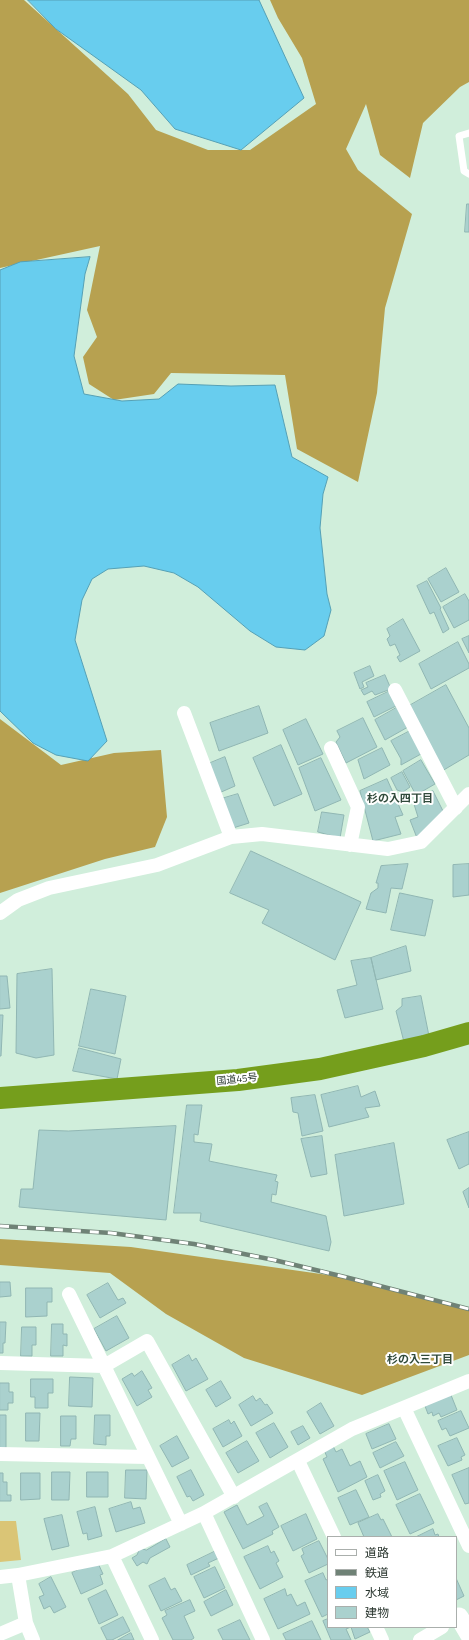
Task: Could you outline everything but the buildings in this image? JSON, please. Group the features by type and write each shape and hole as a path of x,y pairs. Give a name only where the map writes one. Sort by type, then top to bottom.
{"highway":[{"name":"国道45号","path":"0,1098 238,1080 320,1069 424,1046 469,1033"}],"street":[{"path":"395,690 456,808"},
{"path":"184,713 231,837"},
{"path":"331,748 358,806 350,845"},
{"path":"0,914 18,900 49,888 157,865 231,837 262,834 388,849 421,842 469,794"},
{"path":"69,1294 181,1524"},
{"path":"0,1363 104,1366 147,1341 234,1497"},
{"path":"0,1577 18,1575 112,1556 204,1513 352,1429 469,1381"},
{"path":"404,1408 469,1546"},
{"path":"0,1454 148,1457"},
{"path":"298,1461 334,1536"},
{"path":"204,1513 263,1640"},
{"path":"112,1556 152,1640"},
{"path":"18,1575 26,1623 33,1640"},
{"path":"461,1616 469,1634"},
{"path":"0,1634 26,1623"},
{"path":"376,1628 382,1640"},
{"path":"420,1640 440,1628"}],"lane":[{"path":"469,133 460,136 464,172 469,174"}],"shaded area":[{"path":"0,0 24,0 128,94 156,130 208,150 250,150 316,104 302,58 278,18 270,0 469,0 469,82 460,87 423,123 410,178 380,155 366,104 346,149 358,170 412,214 385,308 377,393 358,482 297,449 285,375 171,373 154,394 114,400 89,384 83,357 97,337 87,310 100,246 0,268"},
{"path":"0,719 61,765 114,753 161,750 167,817 155,847 105,859 0,893"},
{"path":"0,1239 131,1247 349,1278 469,1309 469,1355 362,1395 244,1358 166,1314 110,1273 0,1265"},
{"path":"0,1521 16,1521 21,1560 0,1562"}],"water":[{"path":"28,0 259,0 304,98 241,150 175,129 141,90 56,29"},
{"path":"90,257 85,274 74,356 84,394 122,401 159,399 178,384 231,386 275,385 292,457 328,477 323,494 320,528 327,594 331,610 324,636 305,650 276,647 250,631 198,587 174,573 144,566 108,569 92,579 82,600 75,640 107,741 88,761 56,755 33,743 0,711 0,270 20,262"}],"railway":[{"path":"0,1226 111,1233 194,1244 274,1260 469,1309"}],"district":[{"name":"杉の入四丁目","path":"400,799"},
{"name":"杉の入三丁目","path":"420,1360"}]}
